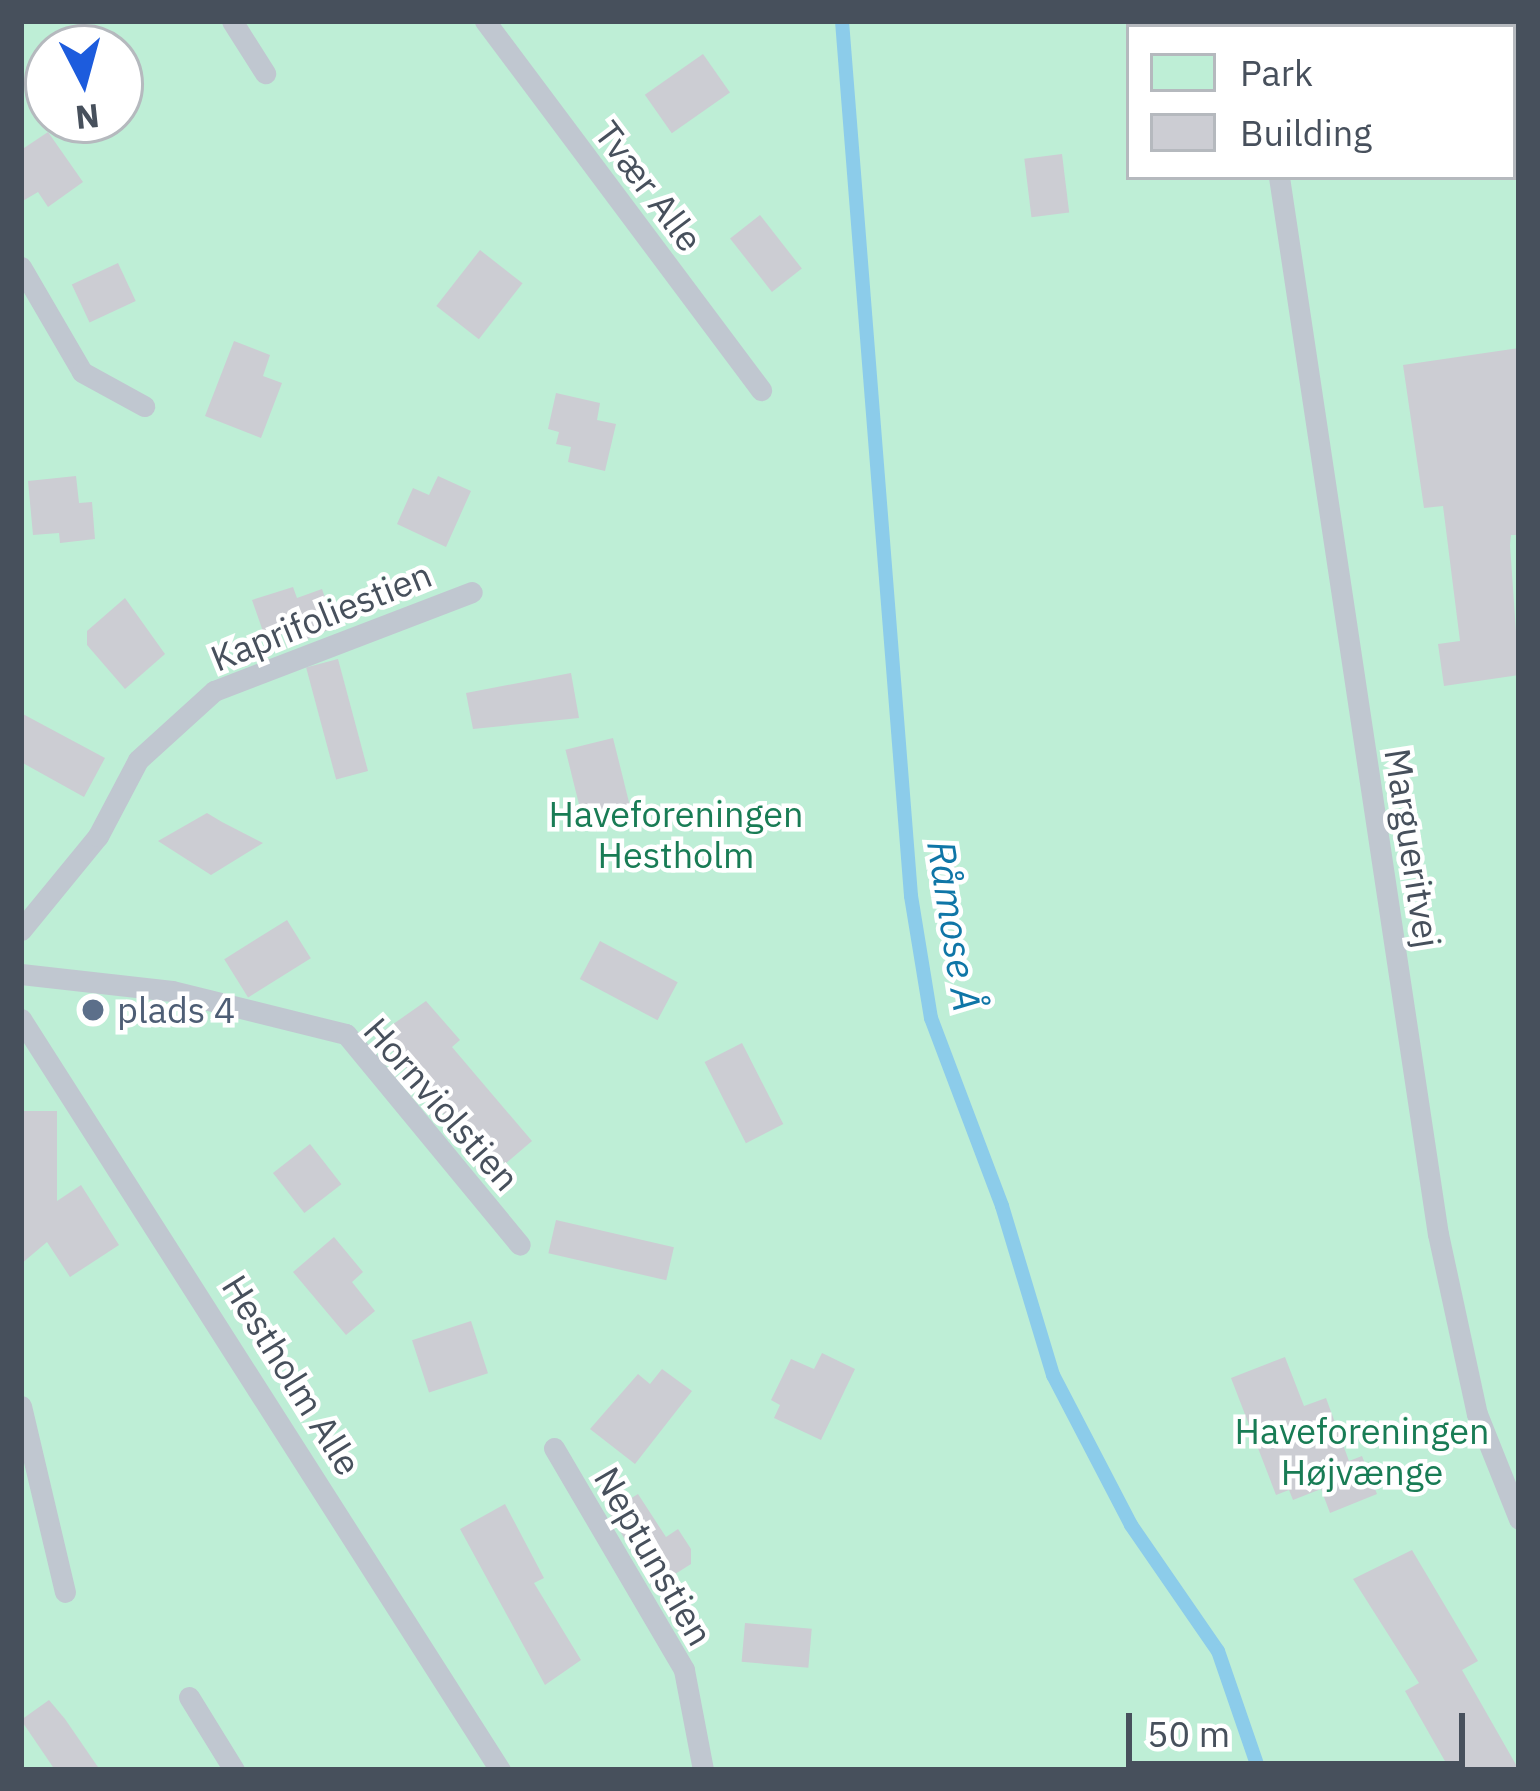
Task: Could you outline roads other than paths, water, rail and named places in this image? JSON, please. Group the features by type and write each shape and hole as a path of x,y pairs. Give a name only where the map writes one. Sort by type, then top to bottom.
{"lane":[{"path":"232,21 265,73"},
{"name":"Tvær Alle","path":"485,21 761,390"},
{"name":"Margueritvej","path":"1279,180 1438,1234 1478,1414 1519,1520"},
{"path":"21,267 82,372 144,406"},
{"name":"Kaprifoliestien","path":"21,930 98,836 138,760 214,691 472,592"},
{"name":"Hornviolstien","path":"21,974 172,991 346,1034 520,1245"},
{"name":"Hestholm Alle","path":"21,1019 500,1770"},
{"path":"21,1406 65,1592"},
{"name":"Neptunstien","path":"554,1448 683,1670 703,1770"},
{"path":"189,1697 234,1770"}],"waterway":[{"name":"Råmose Å","path":"842,21 911,896 931,1018 1002,1206 1053,1375 1131,1525 1218,1651 1259,1770"}],"place":[{"name":"plads 4","path":"93,1010"}],"park label":[{"name":"Haveforeningen Hestholm","path":"676,834"},
{"name":"Haveforeningen Højvænge","path":"1362,1450"}]}
